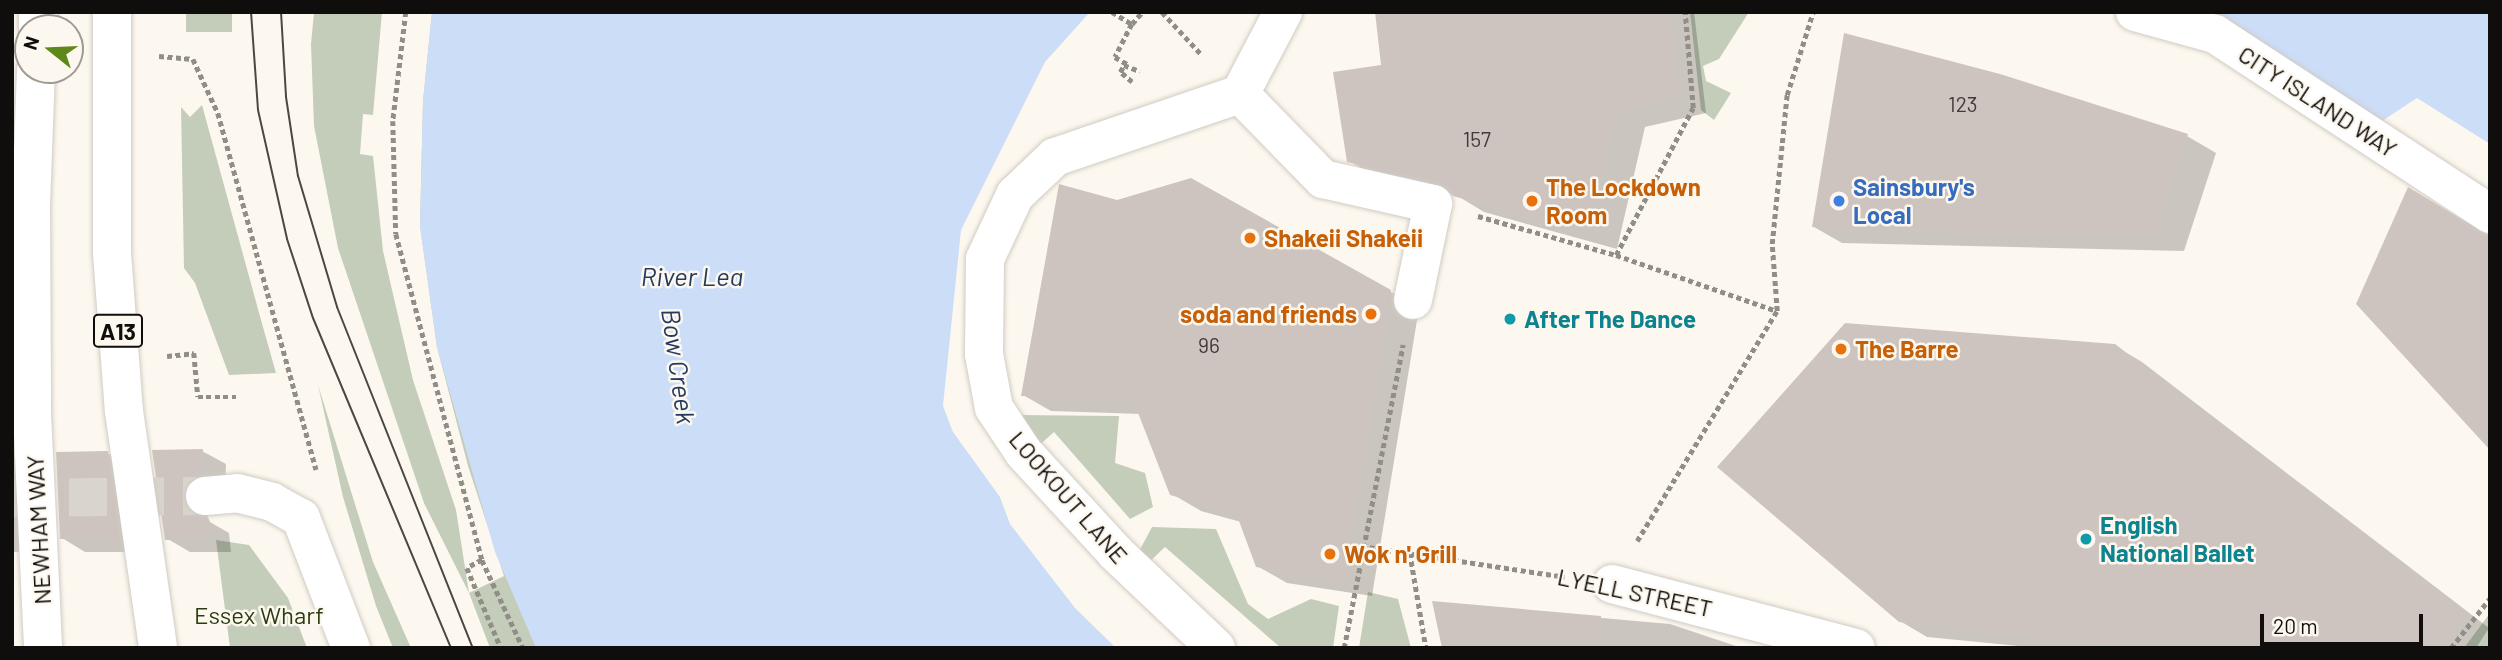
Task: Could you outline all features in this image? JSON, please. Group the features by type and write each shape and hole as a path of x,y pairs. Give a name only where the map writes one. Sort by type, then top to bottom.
{"main road":[{"name":"A13","path":"112,12 111,253 124,411 158,648"},
{"path":"1283,12 1240,94 1323,179 1433,204 1413,300"},
{"name":"CITY ISLAND WAY","path":"2135,12 2215,34 2490,214"},
{"name":"NEWHAM WAY","path":"36,84 32,413 43,648"},
{"name":"LOOKOUT LANE","path":"1216,648 1106,543 1024,453 994,408 984,354 985,258 1015,195 1055,157 1240,94"},
{"name":"NEWHAM WAY","path":"12,298 32,413"},
{"path":"205,496 237,493 272,502 301,519 351,648"},
{"name":"LYELL STREET","path":"1612,584 1856,648"}],"path":[{"path":"406,12 393,121 396,234 482,560 523,648"},
{"path":"1112,12 1132,24"},
{"path":"1140,71 1115,57 1132,24 1142,12"},
{"path":"1162,12 1206,59"},
{"path":"1616,255 1693,108 1685,12"},
{"path":"1612,584 1777,311 1773,244 1787,95 1813,12"},
{"path":"156,56 193,59 218,113 320,484"},
{"path":"1433,204 1616,255 1777,311"},
{"path":"1344,648 1362,546 1413,300"},
{"path":"166,356 194,353 198,397 236,397"},
{"name":"LYELL STREET","path":"1362,546 1612,584"},
{"path":"1410,553 1426,648"},
{"path":"482,560 467,568 501,648"},
{"path":"2451,648 2490,598"}],"green space":[{"path":"186,12 232,12 232,32 186,32"},
{"path":"314,12 382,12 373,115 363,114 360,154 373,156 383,251 413,380 456,510 469,593 424,503 338,248 314,126 311,44"},
{"path":"432,12 628,648 490,648 469,593 504,576 468,466 437,347 420,226 423,101"},
{"path":"1690,12 1749,12 1719,59 1703,66 1706,81 1731,93 1714,120 1701,110"},
{"path":"202,105 276,373 229,375 195,283 184,268 181,107 190,117"},
{"path":"318,385 373,562 411,648 393,648 376,606 343,497"},
{"path":"1011,415 1119,416 1115,463 1145,473 1153,507 1130,519 1054,432 1036,448"},
{"path":"1152,527 1216,529 1248,604 1268,619 1311,599 1339,606 1333,648 1281,648 1165,547 1146,565 1136,557"},
{"name":"Essex Wharf","path":"216,540 249,545 288,598 307,648 230,648"},
{"path":"1368,592 1398,599 1411,648 1359,648"},
{"path":"2490,613 2490,648 2464,648"}],"water":[{"name":"River Lea","path":"432,12 1090,12 1045,62 961,230 943,406 953,432 1000,497 1010,524 1075,608 1116,648 536,648 495,552 437,347 420,226 423,101"},
{"path":"2209,12 2490,12 2490,144 2417,98 2379,123"}],"building":[{"path":"1375,12 1668,12 1678,97 1616,111 1588,234 1453,196 1438,183 1347,162 1333,72 1381,65"},
{"path":"1844,33 2000,74 2188,134 2155,236 1812,227"},
{"path":"1191,178 1391,290 1343,581 1256,567 1236,513 1170,495 1133,400 1021,396 1059,184 1117,200"},
{"path":"2408,187 2490,236 2490,450 2356,304"},
{"name":"English National Ballet","path":"1845,323 2115,344 2464,612 2440,648 2153,648 1899,622 1717,467"},
{"path":"203,449 202,474 185,486 183,497 188,509 206,518 208,540 165,540 152,450"},
{"path":"108,451 120,539 60,539 56,452"},
{"path":"12,459 16,539 12,539"},
{"path":"1432,601 1601,616 1600,648 1442,648"}],"tunnel":[{"path":"12,498 205,496"}],"tram line":[{"path":"251,12 258,110 287,239 313,318 451,648"},
{"path":"281,12 286,97 298,176 337,307 473,648"}],"place":[{"name":"The Lockdown Room","path":"1532,201"},
{"name":"Sainsbury's Local","path":"1839,201"},
{"name":"Shakeii Shakeii","path":"1250,238"},
{"name":"soda and friends","path":"1371,314"},
{"name":"After The Dance","path":"1510,319"},
{"name":"The Barre","path":"1841,349"},
{"name":"English National Ballet","path":"2086,539"},
{"name":"Wok n' Grill","path":"1330,554"}],"water label":[{"name":"Bow Creek","path":"679,366"}]}
